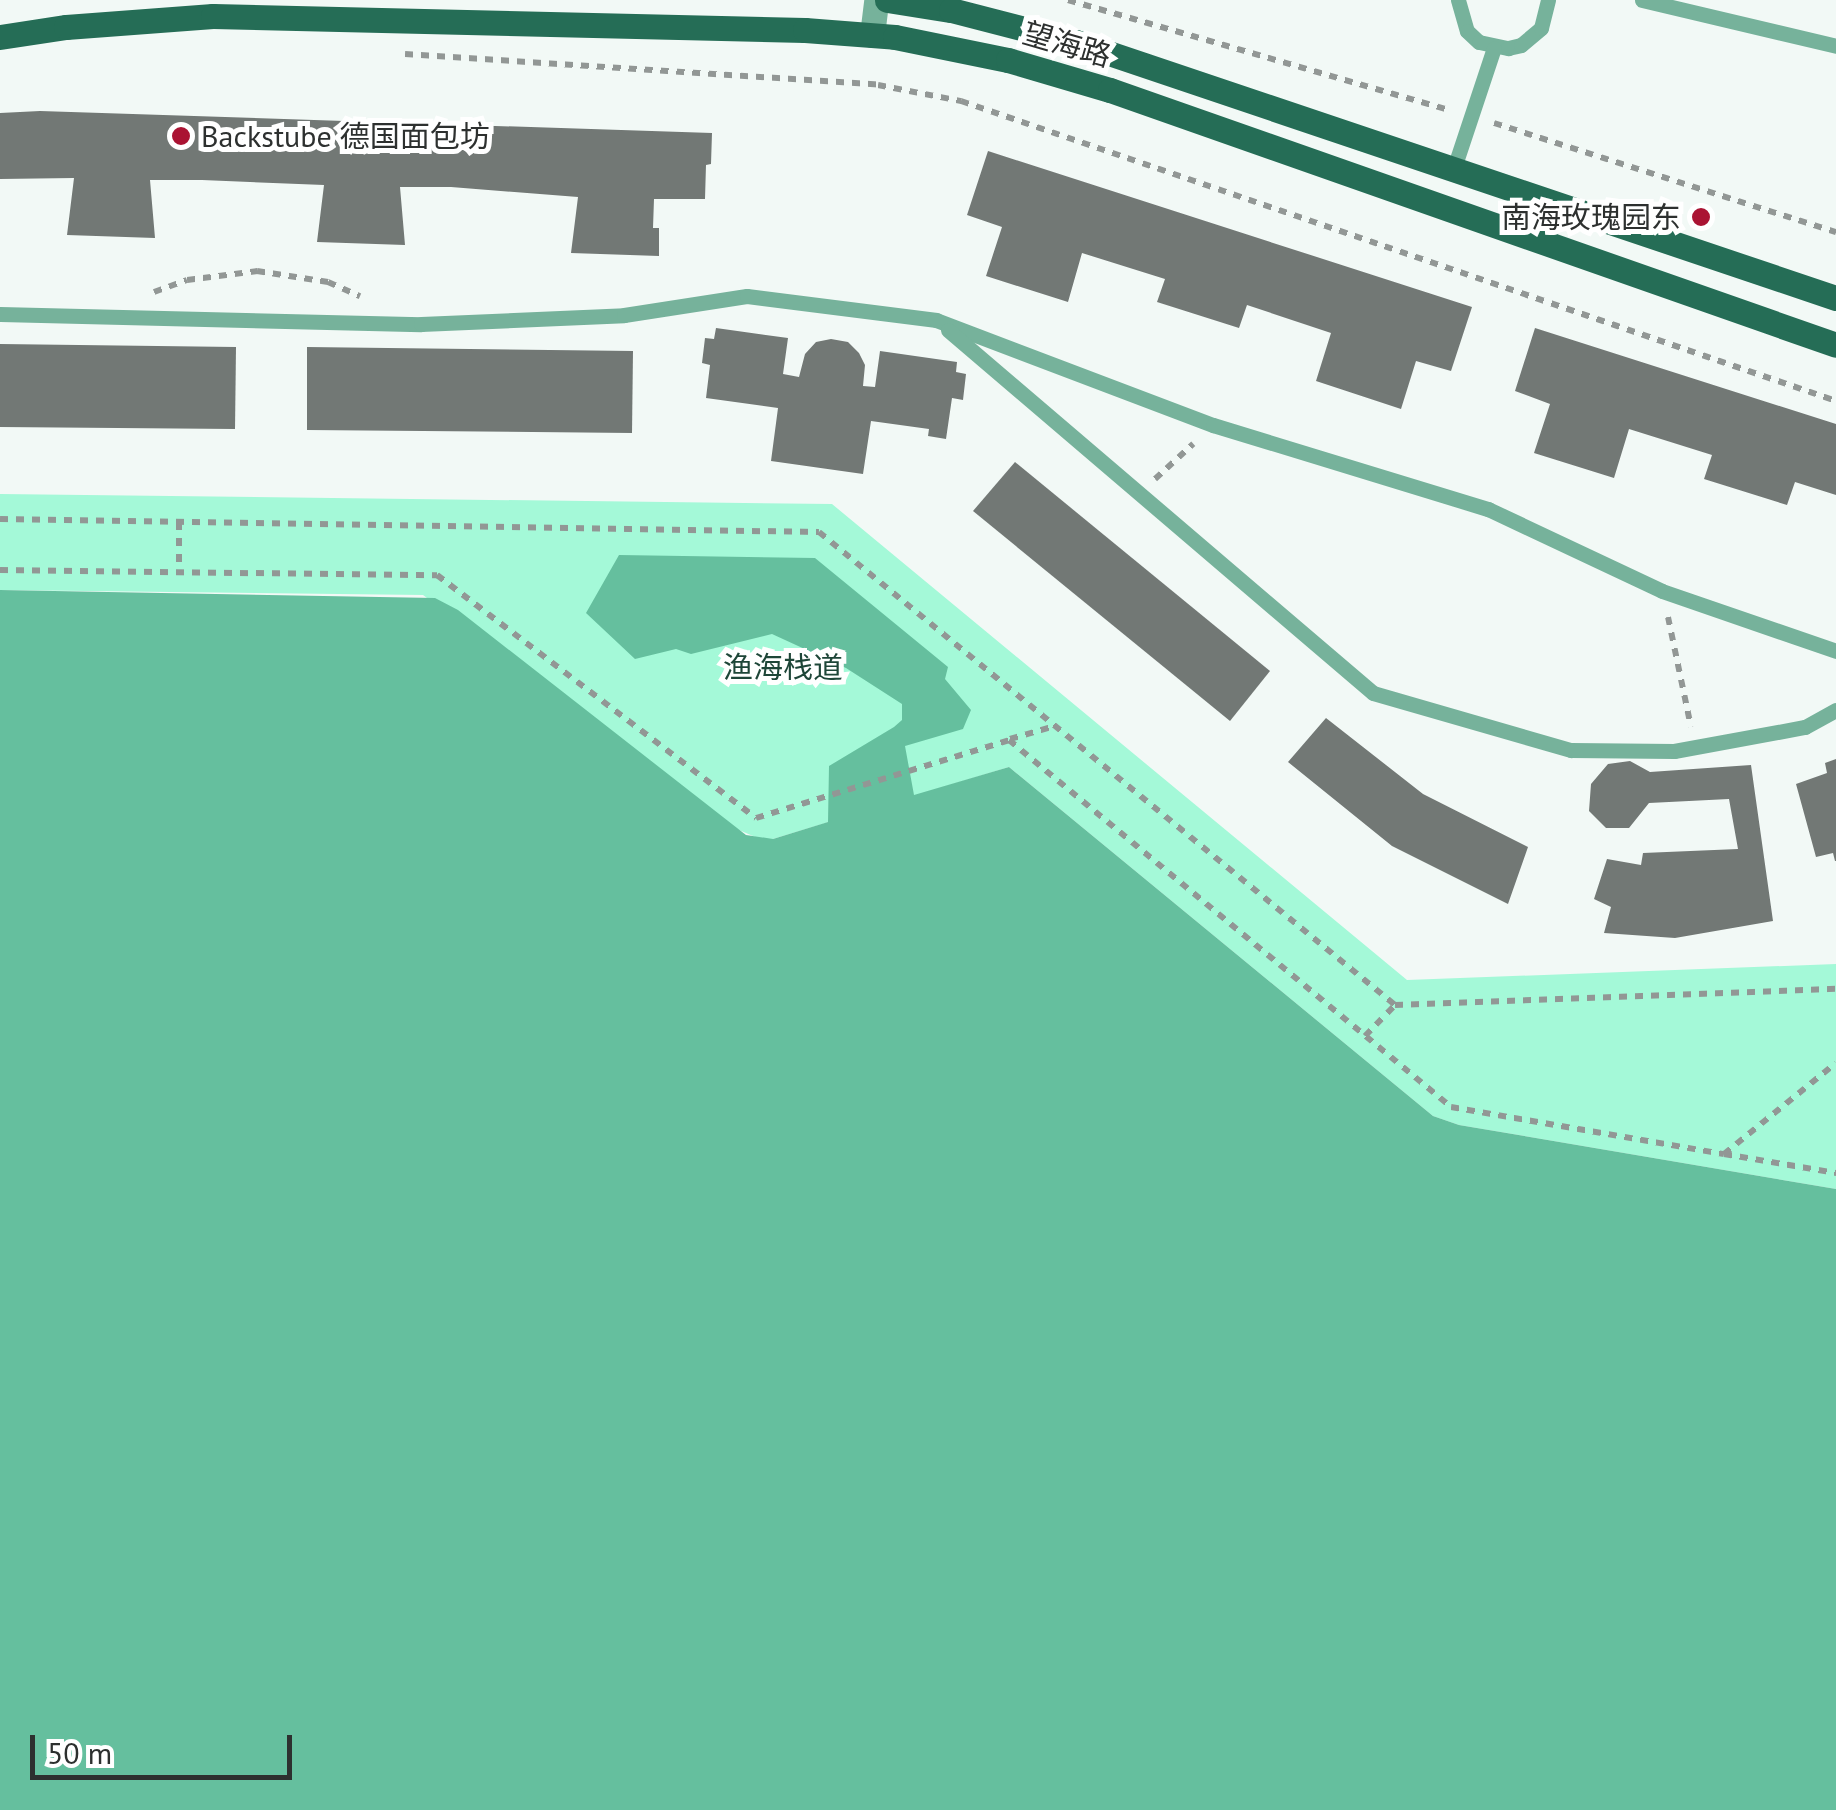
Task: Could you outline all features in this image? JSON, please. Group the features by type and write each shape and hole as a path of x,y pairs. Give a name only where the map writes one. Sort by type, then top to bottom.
{"main road":[{"name":"望海路","path":"904,1 1076,42 1836,298"},
{"name":"望海路","path":"0,37 187,16 872,35 908,40 1008,60 1110,90 1836,345"}],"street":[{"path":"872,35 876,0"},
{"path":"904,1 908,40"}],"lane":[{"path":"1458,0 1467,31 1494,48 1521,45 1532,38 1547,16 1548,0"},
{"path":"1642,0 1836,46"},
{"path":"1454,168 1494,48"},
{"path":"0,314 421,324 624,315 747,296 936,320 1213,425 1488,509 1662,591 1836,651"},
{"path":"936,320 1373,692 1571,750 1674,752 1804,727 1836,710"}],"path":[{"path":"401,54 878,86 961,101 1836,401"},
{"path":"137,298 187,280 257,271 328,282 374,303"},
{"path":"1139,494 1213,425"},
{"path":"0,519 818,532 1395,1005 1836,989"},
{"path":"178,522 178,572"},
{"path":"0,570 437,575 756,818 1054,726"},
{"path":"1662,591 1696,748"},
{"path":"1009,740 1451,1107 1836,1172"},
{"path":"1366,1036 1395,1005"},
{"path":"1724,1154 1836,1063"}],"green space":[{"name":"渔海栈道","path":"0,494 832,504 1407,980 1836,964 1836,1189 1459,1125 1433,1116 1009,767 773,839 760,839 732,827 423,595 0,590"}],"shaded area":[{"path":"619,555 815,558 948,667 945,679 971,710 963,729 905,746 914,795 1009,767 1433,1116 1459,1125 1836,1189 1836,1810 0,1810 0,590 435,598 458,610 746,835 773,839 828,822 829,766 894,727 902,720 902,704 846,668 772,634 691,654 676,649 635,659 586,613"}],"building":[{"path":"40,111 712,133 711,164 706,165 705,199 654,199 653,228 659,228 659,256 571,253 578,197 451,187 400,187 405,245 317,242 324,185 202,180 150,180 155,238 67,235 74,178 0,179 0,113"},
{"path":"988,151 1472,307 1451,371 1416,361 1401,409 1316,381 1331,333 1247,305 1239,328 1157,302 1165,279 1082,253 1068,302 986,276 1002,227 967,215"},
{"path":"716,328 788,338 783,374 799,377 805,354 816,342 831,339 848,342 859,353 865,365 863,386 875,387 880,351 957,362 956,372 966,374 963,400 952,398 946,439 928,436 929,429 871,421 863,474 771,461 778,408 706,398 710,365 702,363 705,338 714,339"},
{"path":"1535,328 1836,424 1836,495 1795,482 1787,505 1704,479 1712,455 1629,429 1614,478 1534,453 1550,404 1515,391"},
{"path":"0,344 236,347 235,429 0,427"},
{"path":"307,347 633,351 632,433 307,430"},
{"path":"1015,462 1270,671 1230,721 973,511"},
{"path":"1326,718 1423,794 1528,847 1508,904 1392,846 1288,762"},
{"path":"1836,759 1835,861 1833,853 1816,857 1796,784 1827,773 1825,763"},
{"path":"1630,761 1650,772 1751,765 1773,921 1675,938 1604,933 1611,907 1594,899 1607,859 1641,865 1643,853 1738,849 1729,799 1649,803 1629,828 1606,828 1589,811 1591,784 1608,764"}],"place":[{"name":"Backstube 德国面包坊","path":"181,136"},
{"name":"南海玫瑰园东","path":"1701,217"}]}
